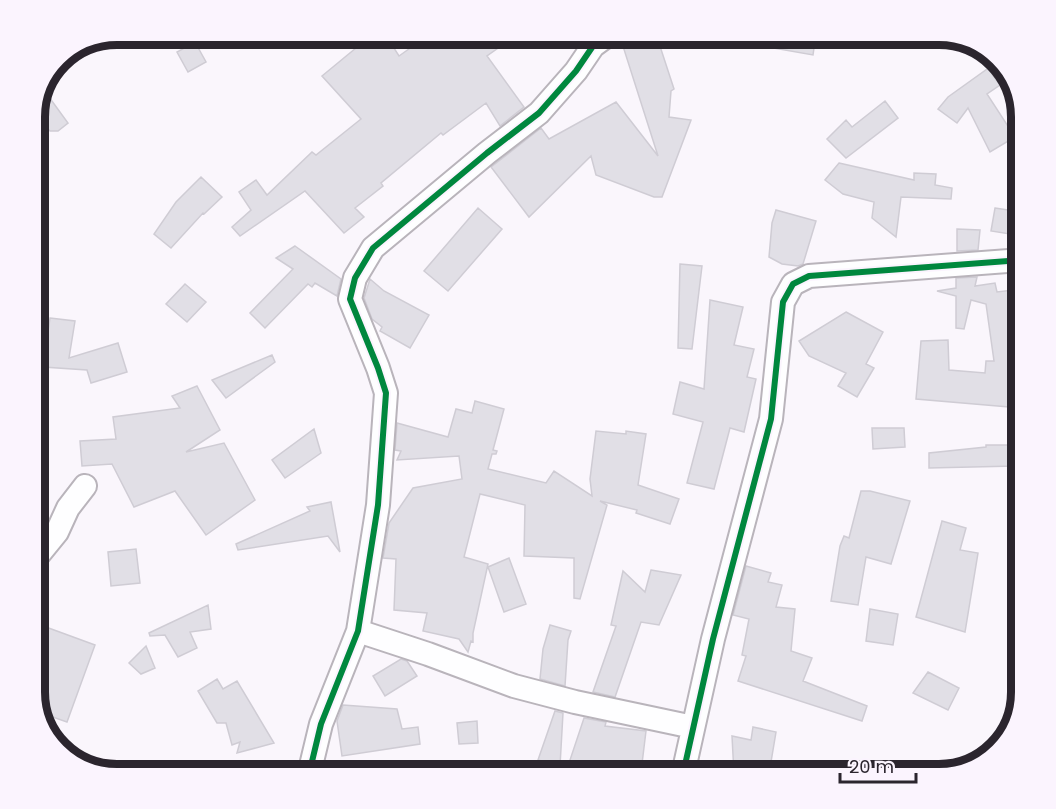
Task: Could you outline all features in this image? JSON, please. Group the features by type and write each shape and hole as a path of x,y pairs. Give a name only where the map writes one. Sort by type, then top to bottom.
{"street":[{"path":"311,764 321,724 358,631 378,505 386,393 350,299 355,278 373,248 539,113 576,71 593,45"},
{"path":"685,764 713,639 771,419 783,302 793,285 809,276 1011,261"},
{"path":"45,547 57,532 68,508 85,486"},
{"path":"358,631 428,654 514,687 693,727"}],"building":[{"path":"190,45 197,45 206,62 188,72 177,52"},
{"path":"360,45 392,45 399,56 414,45 502,45 487,56 524,107 500,126 486,103 443,135 441,133 381,183 383,186 355,208 364,217 344,233 305,191 240,236 232,227 251,210 239,192 256,180 267,195 312,152 316,155 361,119 322,76"},
{"path":"623,45 660,45 674,89 671,91 669,117 691,120 662,197 654,197 596,175 591,156 529,217 491,167 541,128 549,139 616,102 658,156"},
{"path":"757,45 814,45 813,55"},
{"path":"991,67 994,71 992,74 1000,85 987,94 1011,131 1011,139 990,152 968,108 957,123 938,109 948,97"},
{"path":"49,97 68,123 58,131 50,131 45,126"},
{"path":"885,101 898,118 846,158 827,139 846,120 852,127"},
{"path":"839,163 914,180 914,173 936,174 935,185 952,188 951,199 901,197 896,237 872,218 874,202 843,194 825,180"},
{"path":"201,177 222,197 203,213 171,248 154,234 176,202"},
{"path":"478,208 502,229 448,291 424,271"},
{"path":"995,208 1011,210 1011,234 991,231"},
{"path":"776,210 816,221 803,264 798,266 782,264 769,257 772,223"},
{"path":"957,229 980,230 978,250 957,251"},
{"path":"295,246 341,279 337,296 315,283 312,287 308,284 265,328 250,313 293,269 276,258"},
{"path":"680,264 702,266 692,349 678,348"},
{"path":"977,277 975,286 995,283 997,292 1011,290 1011,407 916,399 921,341 948,340 949,370 985,373 986,361 994,361 986,304 971,300 964,329 956,328 956,296 937,291 956,288 956,278"},
{"path":"370,279 384,291 429,315 410,348 380,331 382,327 372,319 364,298"},
{"path":"185,284 206,302 187,322 166,304"},
{"path":"710,300 743,307 734,345 754,349 747,377 756,379 744,432 730,428 714,489 687,483 703,422 673,414 680,382 704,389"},
{"path":"846,312 883,332 866,364 874,368 857,397 838,386 846,373 809,356 799,341"},
{"path":"50,318 75,321 69,358 118,343 127,372 91,383 87,370 45,367"},
{"path":"272,355 275,362 226,398 212,380"},
{"path":"197,386 220,430 186,452 224,443 255,500 206,535 175,491 134,507 112,464 82,466 80,441 116,439 113,417 180,408 172,396"},
{"path":"475,401 504,409 493,450 497,451 496,454 492,454 488,469 546,483 554,471 592,496 590,479 596,431 646,434 638,485 679,499 670,524 636,513 637,510 600,501 607,505 580,599 574,598 574,558 524,556 525,505 480,494 464,557 488,564 473,642 471,641 468,652 459,639 423,631 427,613 394,610 396,559 383,558 389,523 413,488 462,479 459,456 397,460 401,451 395,450 397,423 448,437 456,409 472,413"},
{"path":"872,428 904,428 905,447 873,449"},
{"path":"314,429 321,453 285,478 272,460"},
{"path":"986,445 1011,445 1011,466 929,468 929,453 986,447"},
{"path":"861,491 910,501 891,564 866,557 858,605 831,601 840,546 844,536 849,538"},
{"path":"331,502 340,552 328,536 238,550 236,544 310,511 307,507"},
{"path":"942,521 966,528 960,550 978,553 965,632 916,617"},
{"path":"136,549 140,583 111,586 108,552"},
{"path":"509,558 526,604 504,612 488,567"},
{"path":"746,566 771,573 768,582 782,585 776,607 795,609 791,651 812,658 803,681 867,706 862,721 738,681 746,656 742,655 749,619 733,615"},
{"path":"651,570 681,575 659,625 641,622 615,697 593,692 616,626 611,625 623,571 645,592"},
{"path":"208,605 211,629 190,632 197,648 178,657 165,635 150,636 149,633"},
{"path":"870,609 898,614 893,645 866,641"},
{"path":"550,625 571,631 568,640 565,686 540,679 543,649"},
{"path":"45,627 95,645 67,722 49,716 47,711"},
{"path":"146,646 155,668 141,674 129,663"},
{"path":"401,659 407,661 417,676 385,696 373,676"},
{"path":"928,672 959,688 948,710 913,693"},
{"path":"217,679 223,689 237,681 274,743 237,753 240,742 232,745 226,723 217,723 198,691"},
{"path":"343,705 397,709 402,729 418,727 420,744 342,756 337,721"},
{"path":"555,711 563,713 560,764 538,760"},
{"path":"584,718 606,722 605,726 646,731 642,764 569,763"},
{"path":"477,721 478,743 459,744 457,723"},
{"path":"753,727 776,732 771,764 733,764 732,736 751,740"}],"cycle path":[{"path":"311,764 321,724 358,631 378,505 386,393 350,299 355,278 373,248 539,113 576,71 594,45"},
{"path":"685,764 713,639 771,419 783,302 793,284 809,276 1011,261"}]}
